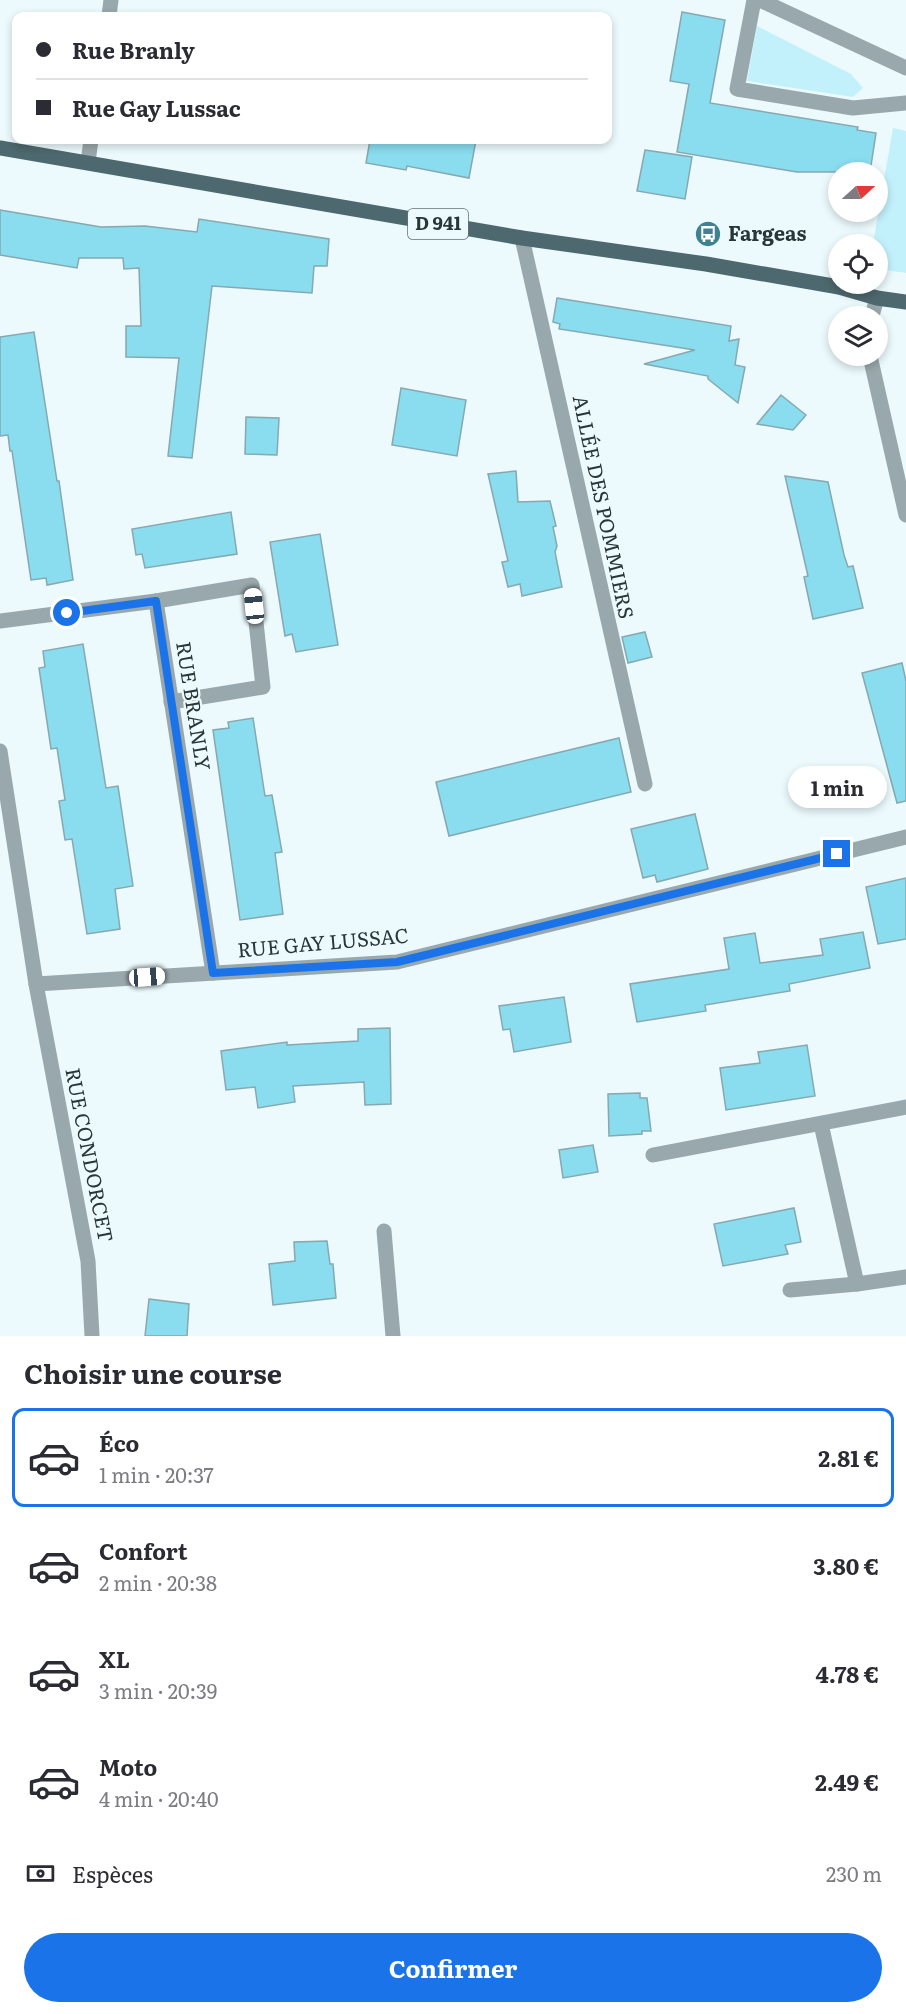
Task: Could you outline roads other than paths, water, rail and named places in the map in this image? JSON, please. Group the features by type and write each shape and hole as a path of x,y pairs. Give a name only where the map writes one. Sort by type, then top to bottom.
{"main road":[{"name":"D 941","path":"0,148 522,238 706,264 839,287 906,302"}],"street":[{"path":"754,0 737,89 853,108 906,103"},
{"path":"760,0 906,68"},
{"path":"88,162 90,144"},
{"name":"ALLÉE DES POMMIERS","path":"522,238 645,784"},
{"path":"875,306 877,297"},
{"path":"872,366 906,515"},
{"path":"0,621 156,601 252,585 263,687 171,702"},
{"name":"RUE BRANLY","path":"156,601 213,973"},
{"path":"0,752 36,984"},
{"name":"RUE GAY LUSSAC","path":"36,984 397,962 906,837"},
{"name":"RUE CONDORCET","path":"36,984 88,1262 92,1336"},
{"path":"653,1155 906,1107"},
{"path":"820,1124 857,1284"},
{"path":"384,1231 393,1336"},
{"path":"790,1290 857,1284 906,1276"}],"place":[{"name":"Fargeas","path":"708,234"}]}
